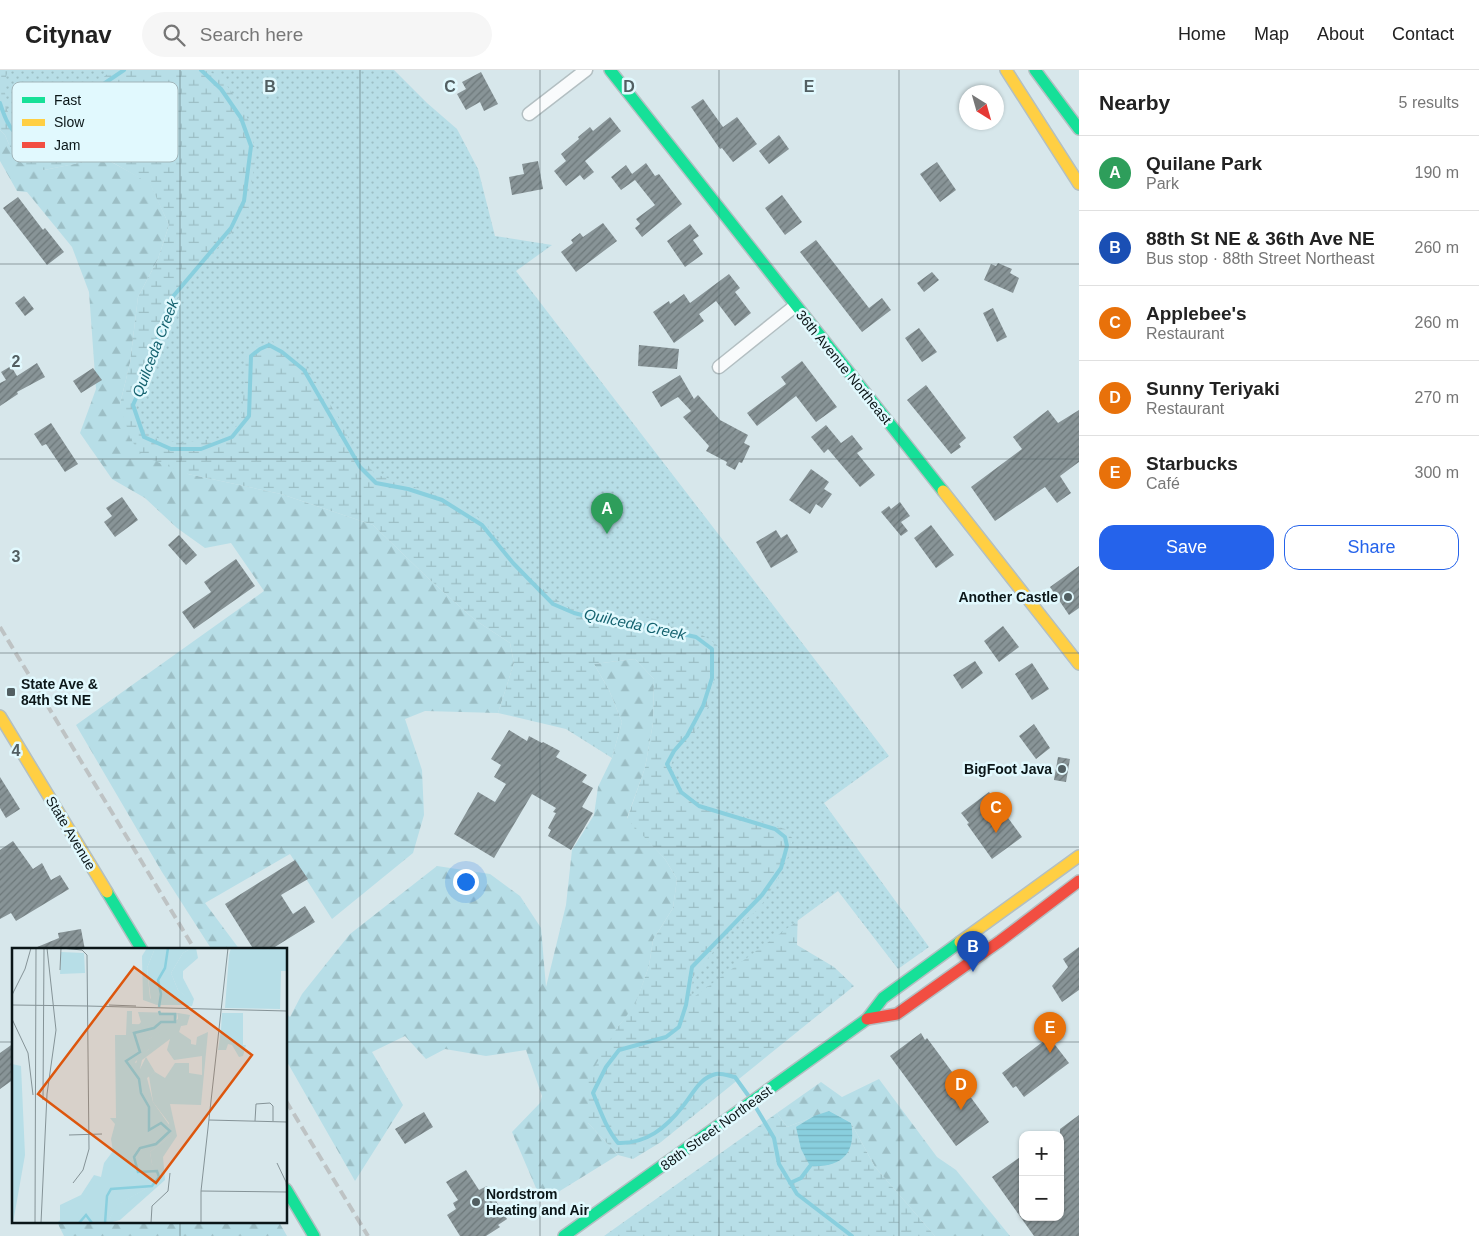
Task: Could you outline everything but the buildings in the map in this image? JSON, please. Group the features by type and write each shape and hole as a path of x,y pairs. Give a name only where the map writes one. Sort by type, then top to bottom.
{"main road":[{"name":"36th Avenue Northeast","path":"610,70 1079,664"},
{"path":"1006,70 1079,184"},
{"path":"1035,70 1079,129"},
{"name":"State Avenue","path":"0,716 141,948"},
{"name":"88th Street Northeast","path":"564,1236 868,1019 882,998 1079,856"},
{"path":"1000,941 996,929 1045,891 1050,878"},
{"name":"88th Street Northeast","path":"868,1019 897,1014 933,990 1079,881"},
{"path":"933,990 937,972 967,950 969,934"},
{"path":"288,1192 314,1236"}],"street":[{"path":"529,114 586,70"},
{"path":"719,367 795,306"}],"green space":[{"path":"0,70 314,70 741,648 800,828 797,945 834,967 854,986 661,1142 633,1159 618,1155 588,1123 588,1078 617,1028 635,1005 649,966 653,940 673,908 677,879 665,859 627,819 645,768 653,723 654,679 635,659 594,664 609,690 622,722 612,758 566,729 498,713 514,663 510,643 475,620 373,525 281,494 188,474 142,456 130,438 120,404 130,363 138,297 158,259 169,225 150,184 112,162 178,162 178,82 12,82 12,151 5,135 0,130"},
{"path":"8,70 113,70 99,82 12,82 12,119 7,110 4,84"},
{"path":"205,70 394,70 427,103 457,129 478,169 495,236 552,245 516,271 889,756 824,803 929,947 898,969 838,891 691,999 693,977 730,931 759,909 780,875 793,839 785,829 705,805 688,797 676,781 671,765 676,753 689,744 710,703 709,692 716,677 722,654 717,645 698,632 655,619 583,612 565,606 543,589 517,563 485,523 463,506 447,498 375,474 353,447 338,417 307,368 283,348 269,340 250,350 245,359 246,370 241,420 232,431 221,438 181,443 162,440 150,435 140,424 135,413 139,397 151,373 157,348 173,306 184,286 232,232 251,205 250,192 256,155 249,121 221,77"},
{"path":"0,130 5,135 12,151 12,162 27,162 44,170 84,162 111,162 150,183 169,225 158,259 138,297 130,363 120,404 188,474 281,494 373,525 475,620 510,643 514,663 498,713 425,711 405,719 422,770 424,815 413,853 332,919 290,854 205,903 239,948 211,948 162,872 76,725 264,591 231,543 205,548 177,528 145,498 112,479 80,433 96,389 89,292 72,247 27,192 17,191 0,161"},
{"path":"21,162 85,162 44,170 24,165"},
{"path":"635,659 654,679 653,723 645,768 627,818 665,859 677,879 673,908 653,940 649,966 635,1006 617,1028 588,1123 618,1155 542,1202 512,1132 540,1103 542,1096 526,1050 486,1056 445,1049 426,1059 405,1036 372,1052 403,1105 355,1181 288,1064 288,1015 290,1017 302,994 350,934 437,866 490,874 520,896 541,928 546,987 566,905 572,850 594,815 598,787 612,758 622,722 609,690 594,664"},
{"path":"879,1079 937,1157 956,1170 1010,1236 935,1236 875,1167 851,1123 829,1111 787,1127 777,1113 821,1082 842,1097"},
{"path":"829,1111 851,1123 875,1167 935,1236 604,1236 777,1113 787,1127"},
{"path":"58,1224 280,1224 287,1236 64,1236"}],"water":[{"path":"829,1111 851,1123 852,1134 849,1151 838,1161 821,1166 810,1166 801,1149 796,1127 814,1116"}],"waterway":[{"name":"Quilceda Creek","path":"106,82 124,70"},
{"name":"Quilceda Creek","path":"201,70 221,89 241,118 251,146 244,201 231,228 170,300 147,373 133,405 144,437 171,449 201,449 232,437 249,416 251,356 269,345 282,352 304,370 360,467 376,483 408,489 442,500 482,525 513,563 553,604 574,613 598,619 645,626 696,637 712,649 712,678 703,706 687,736 674,751 667,764 681,792 699,806 775,829 785,837 787,846 781,868 762,895 692,967 686,1005 679,1027 666,1037 619,1050 606,1067 593,1093 607,1125 618,1143 638,1141 662,1128 676,1114 697,1087 710,1076 723,1074 735,1077 750,1098"},
{"name":"Quilceda Creek","path":"0,103 12,129"},
{"name":"Quilceda Creek","path":"755,1106 774,1138 779,1164 797,1194 852,1236"},
{"path":"790,1183 801,1178 810,1166"}],"railway":[{"path":"0,627 194,948"},
{"path":"288,1104 368,1236"}],"traffic: fast":[{"path":"610,70 943,491"},
{"path":"1035,70 1079,129"},
{"path":"107,892 141,948"},
{"path":"564,1236 867,1019 883,998 960,942"},
{"path":"288,1192 314,1236"}],"traffic: slow":[{"path":"1006,70 1079,184"},
{"path":"943,491 1079,664"},
{"path":"0,716 107,892"},
{"path":"960,942 1079,856"}],"traffic: jam":[{"path":"867,1019 897,1014 1000,941 1079,881"}],"place":[{"name":"Quilane Park","path":"607,534"},
{"name":"Another Castle","path":"1068,597"},
{"name":"State Ave & 84th St NE","path":"11,692"},
{"name":"BigFoot Java","path":"1062,769"},
{"name":"Applebee's","path":"996,833"},
{"name":"88th St NE & 36th Ave NE","path":"973,972"},
{"name":"Starbucks","path":"1050,1053"},
{"name":"Sunny Teriyaki","path":"961,1110"},
{"name":"Nordstrom Heating and Air","path":"476,1202"}]}
